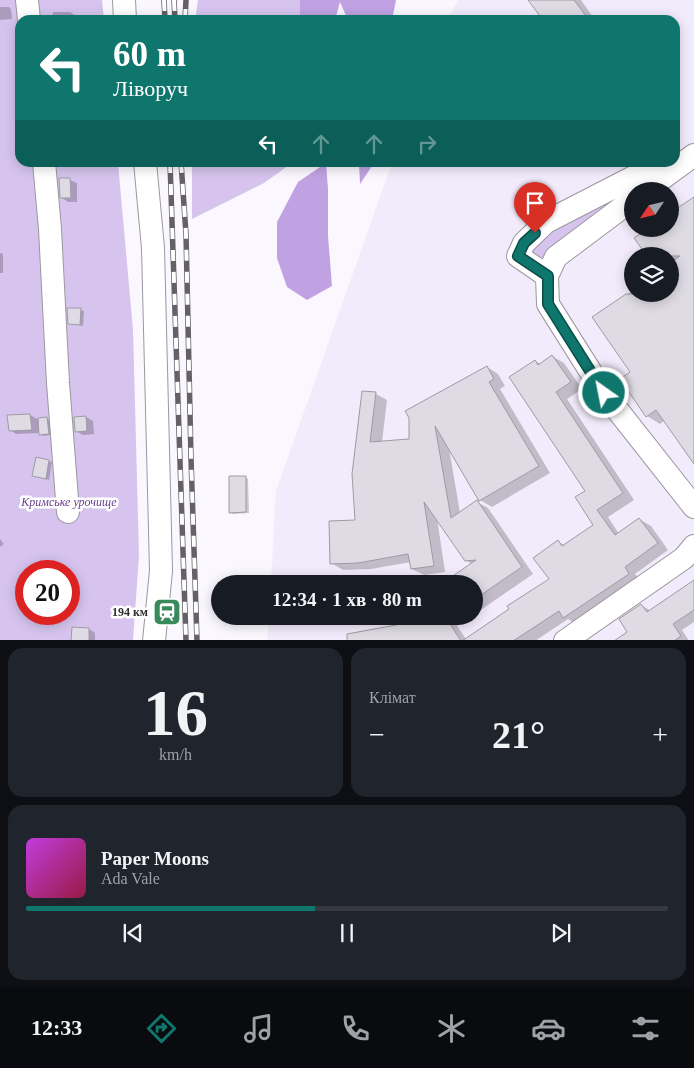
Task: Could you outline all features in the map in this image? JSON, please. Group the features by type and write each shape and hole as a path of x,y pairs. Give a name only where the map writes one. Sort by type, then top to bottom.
{"lane":[{"path":"26,0 28,15"},
{"path":"124,0 125,15"},
{"path":"680,157 694,151"},
{"path":"680,165 694,155"},
{"path":"44,167 68,512"},
{"path":"145,167 153,248 161,571 154,640"},
{"path":"548,276 518,256 524,243 546,222 598,194 655,167"},
{"path":"657,182 678,167"},
{"path":"624,206 556,257 548,276 548,304 604,393 694,507"},
{"path":"565,640 684,558 694,546"}],"shaded area":[{"path":"300,0 396,0 393,15 346,15 340,2 336,15 300,15"},
{"path":"458,0 694,0 694,640 267,640 268,625 483,625 483,575 271,575 276,491 391,167 680,167 680,15 450,15"},
{"path":"320,167 326,167 328,236 332,286 307,300 287,287 277,258 277,222 298,182"},
{"path":"359,167 371,167 360,184"}],"green space":[{"name":"Кримське урочище","path":"0,0 102,0 104,15 15,15 15,167 118,167 133,330 139,555 133,640 0,640"},
{"path":"198,0 300,0 300,15 196,15"},
{"path":"192,167 286,167 264,183 192,219"},
{"path":"661,172 647,182 641,182"},
{"path":"624,190 624,199 544,258 533,255 528,246 547,228"}],"building":[{"path":"528,0 574,0 585,15 539,15"},
{"path":"59,178 70,178 71,198 60,198"},
{"path":"694,197 694,464 656,410 646,417 620,379 630,372 592,317 624,295 624,302 679,302 679,247 640,247 634,238 679,238 679,207"},
{"path":"67,308 81,308 80,325 68,324"},
{"path":"552,355 571,382 556,392 623,493 597,510 615,535 639,518 658,543 625,567 629,574 563,618 559,611 515,640 463,640 509,609 507,606 549,579 533,558 558,540 562,546 593,525 575,497 585,491 509,377 535,360 538,365"},
{"path":"487,366 494,379 489,382 539,466 479,501 435,426 451,518 477,500 522,567 483,594 483,575 454,575 476,560 465,561 424,502 434,566 411,569 408,554 358,563 330,564 329,521 355,520 352,474 362,391 376,392 370,442 409,439 409,418 405,411"},
{"path":"30,414 32,430 9,431 7,415"},
{"path":"86,416 87,431 75,432 74,417"},
{"path":"47,417 49,434 39,435 38,418"},
{"path":"36,457 49,460 46,479 32,476"},
{"path":"229,476 246,476 246,512 229,513"},
{"path":"694,580 694,610 673,624 681,636 675,640 615,640 627,632 619,619 641,604 647,612"},
{"path":"396,625 451,625 460,640 347,640 347,634"},
{"path":"72,627 89,628 89,640 71,640"}],"railway":[{"path":"164,0 165,15"},
{"path":"174,0 175,15"},
{"path":"185,15 186,0"},
{"path":"170,167 186,640"},
{"path":"181,167 186,234 197,640"}],"place":[{"name":"194 км","path":"167,612"}],"route":[{"path":"535,233 524,243 518,256 548,276 548,304 604,393"}]}
